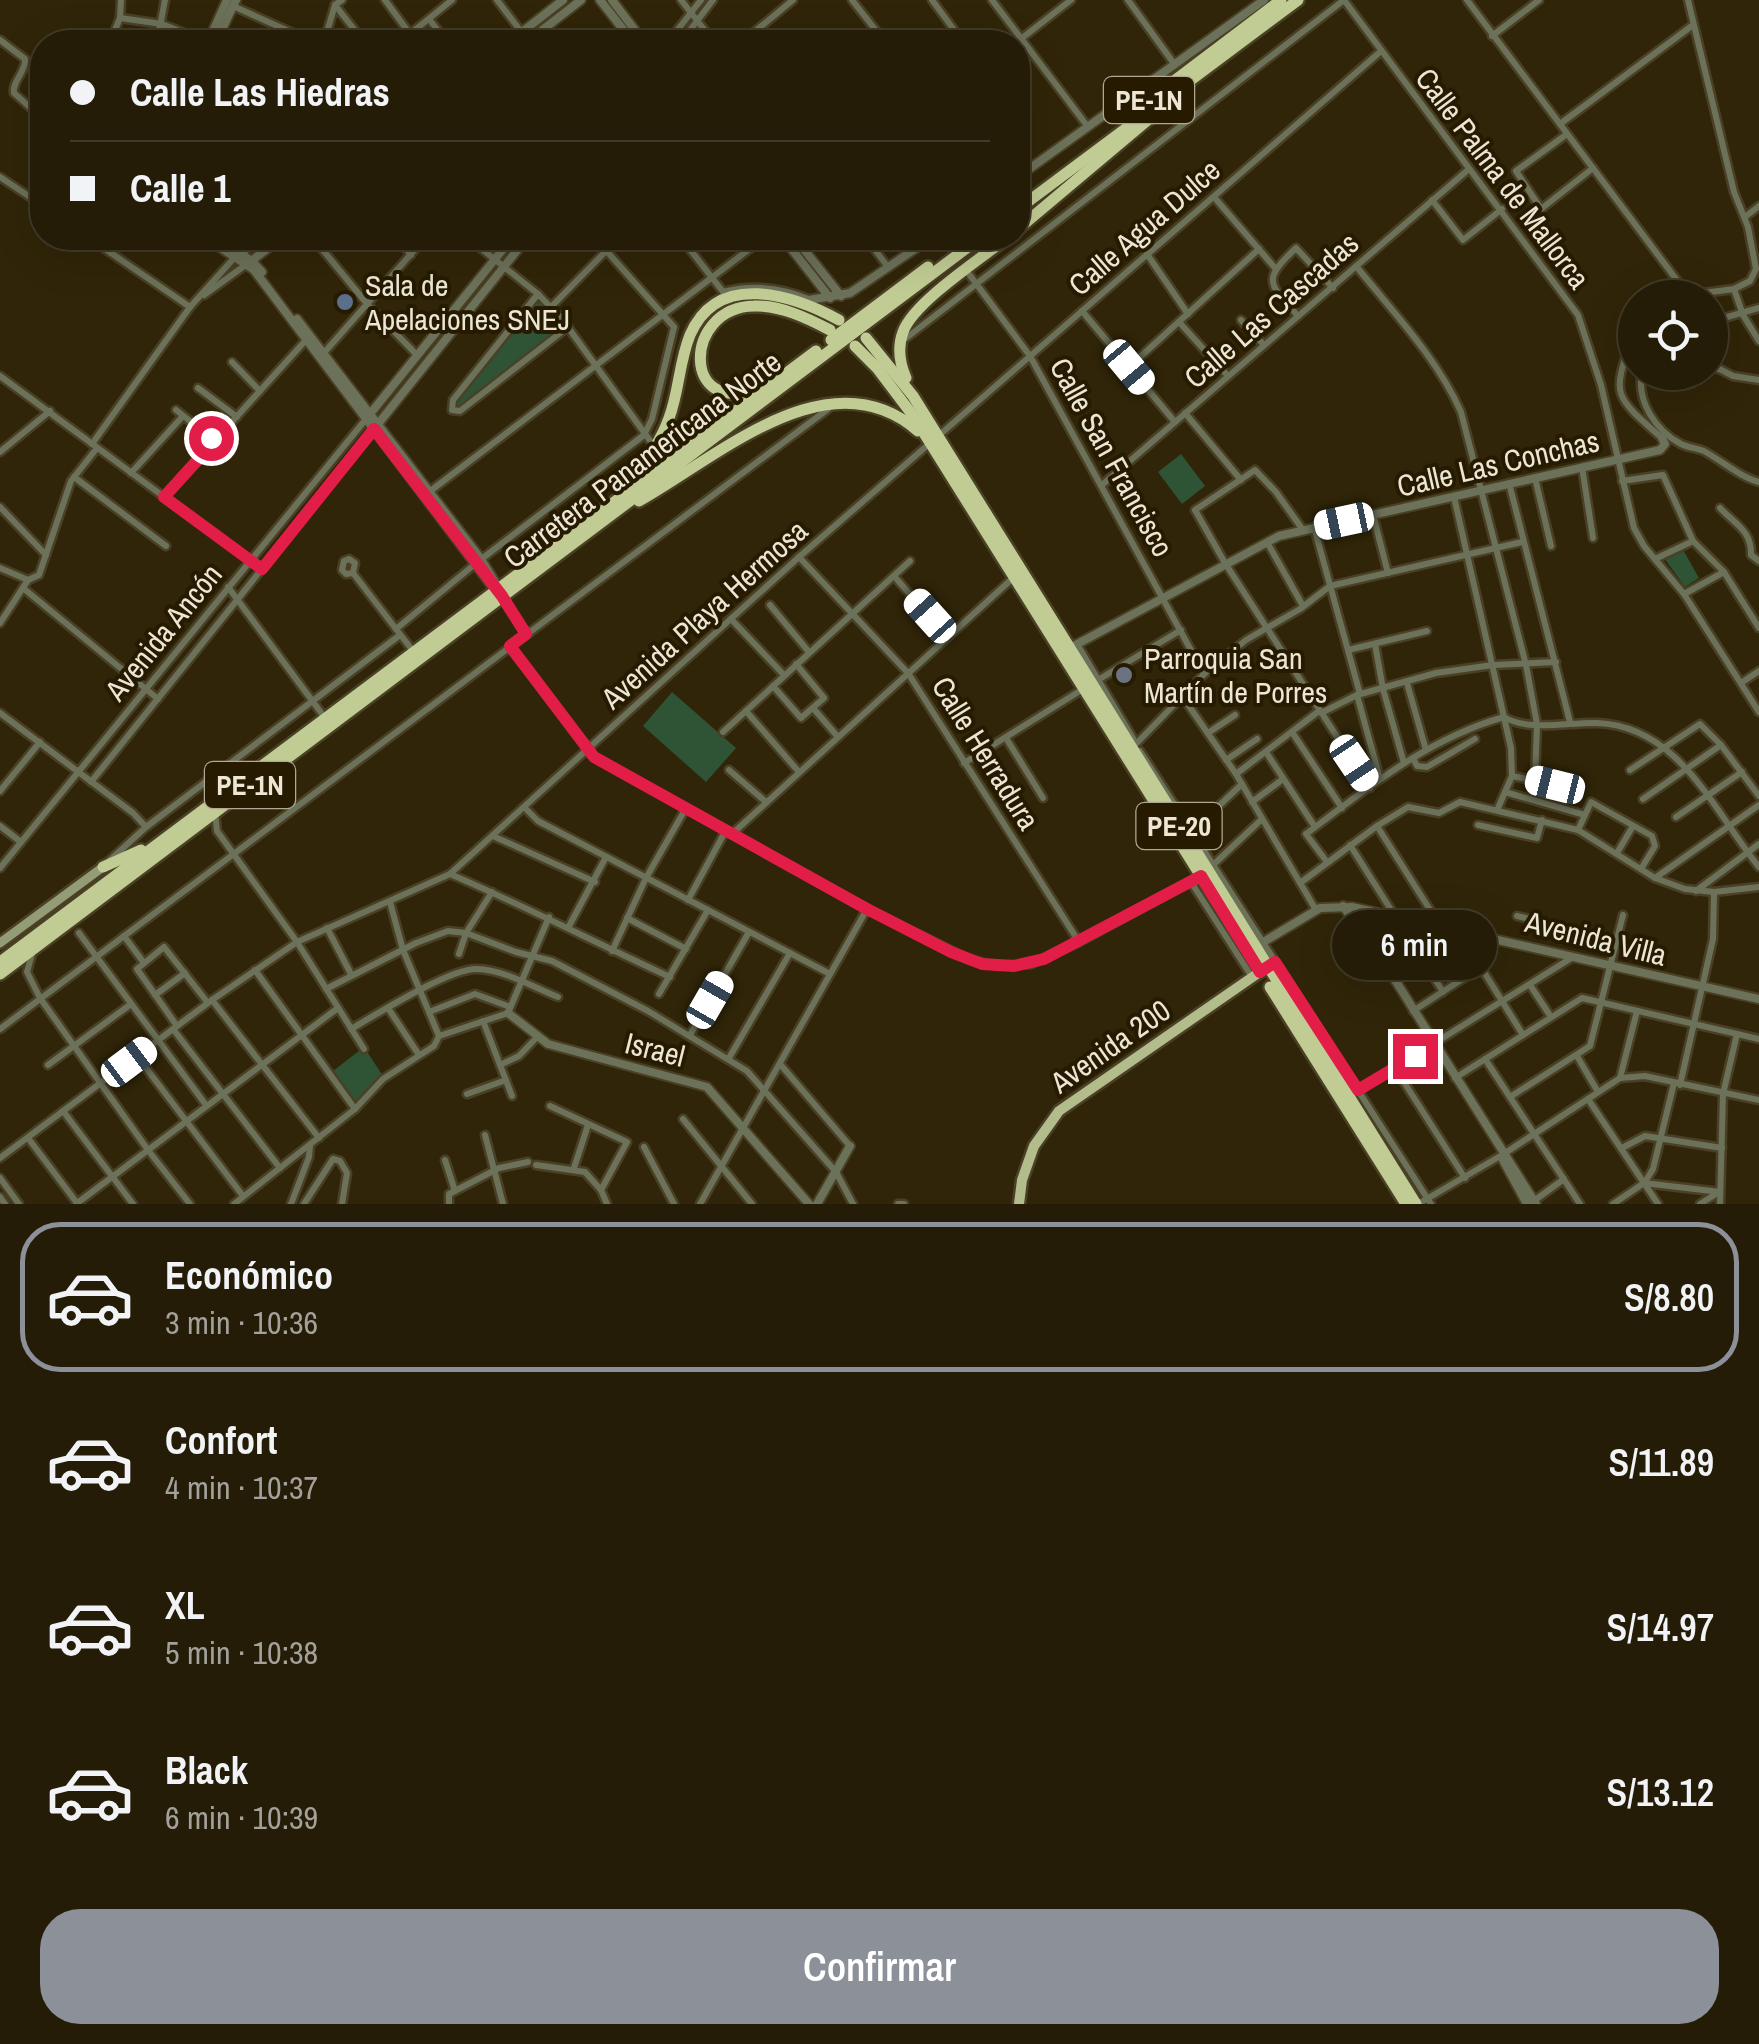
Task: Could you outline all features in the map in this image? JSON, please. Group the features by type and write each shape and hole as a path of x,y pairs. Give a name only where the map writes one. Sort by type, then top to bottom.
{"highway":[{"name":"PE-1N","path":"1030,191 1281,0"},
{"name":"PE-1N","path":"1030,200 1298,0"},
{"path":"1030,218 1186,84"},
{"name":"Carretera Panamericana Norte","path":"618,503 952,250"},
{"name":"Carretera Panamericana Norte","path":"0,962 413,651 964,250"},
{"path":"913,396 902,369 900,343 904,329 916,311 991,250"},
{"path":"618,503 652,453 651,437 673,407 690,337 705,314 726,295 760,293 806,301 834,325 754,306 735,310 714,323 699,352 700,370 709,384 731,394 773,382"},
{"path":"866,338 913,396"},
{"path":"855,346 933,440"},
{"name":"PE-20","path":"913,396 933,440 1014,578 1069,649"},
{"path":"618,503 633,504 748,434 793,412 838,402 886,410 933,440"},
{"name":"PE-20","path":"933,440 1259,945 1264,969 1406,1204"},
{"name":"Carretera Panamericana Norte","path":"0,974 498,591"},
{"name":"PE-20","path":"1093,683 1196,879 1354,1094 1423,1203"},
{"path":"102,867 159,842"}],"main road":[{"path":"0,943 102,867"},
{"name":"Avenida 200","path":"1019,1204 1022,1180 1034,1146 1060,1111 1264,969"}],"street":[{"path":"115,30 121,0"},
{"path":"160,30 165,0"},
{"path":"384,0 407,30"},
{"path":"415,30 442,3 452,0"},
{"path":"497,0 520,30"},
{"path":"524,30 552,3 563,0"},
{"path":"544,30 581,0"},
{"path":"600,0 624,30"},
{"path":"612,0 635,30"},
{"path":"682,0 705,30"},
{"path":"678,30 701,0"},
{"path":"690,30 712,0"},
{"path":"757,30 793,0"},
{"path":"852,0 876,30"},
{"path":"932,0 954,30"},
{"path":"992,0 1012,30"},
{"path":"1030,32 1071,0"},
{"path":"1128,0 1176,66"},
{"path":"1030,169 1263,0"},
{"path":"1030,243 1344,0"},
{"name":"Calle Palma de Mallorca","path":"1344,0 1578,315 1601,384 1634,528 1654,560 1684,594 1759,712"},
{"path":"1466,0 1676,280"},
{"path":"1492,36 1539,0"},
{"path":"1688,0 1756,269 1750,281 1728,289"},
{"path":"213,30 228,2"},
{"path":"220,30 228,2"},
{"path":"228,2 288,30"},
{"path":"328,30 338,2"},
{"path":"338,2 356,30"},
{"path":"120,18 177,30"},
{"path":"429,19 438,30"},
{"path":"1560,124 1693,26"},
{"path":"0,40 24,59 24,69 13,90 30,106"},
{"name":"Calle Agua Dulce","path":"933,440 1380,52"},
{"path":"1030,54 1088,127"},
{"path":"1567,134 1516,172 1540,209 1593,168"},
{"name":"Calle Las Cascadas","path":"1102,484 1469,169"},
{"path":"0,177 30,196"},
{"path":"1213,196 1275,268"},
{"path":"1432,200 1464,240 1502,209"},
{"path":"1745,217 1759,206"},
{"path":"1298,316 1270,285 1275,268 1296,248 1333,288"},
{"path":"1129,367 1259,249"},
{"path":"108,250 192,304"},
{"path":"227,250 249,263 323,354 478,562"},
{"path":"230,250 237,256"},
{"path":"0,623 28,580 38,576 74,476 192,304 245,250"},
{"path":"192,304 266,250"},
{"path":"323,250 368,305 417,355"},
{"path":"407,250 411,255"},
{"path":"323,354 415,250"},
{"path":"483,250 551,307 651,437"},
{"name":"Avenida Ancón","path":"0,868 502,250"},
{"name":"Avenida Ancón","path":"91,782 517,250"},
{"path":"691,250 726,295"},
{"path":"428,492 748,250"},
{"path":"792,250 830,298"},
{"path":"804,250 840,296"},
{"path":"875,250 888,267"},
{"path":"806,301 840,296 913,250"},
{"path":"900,343 1021,250"},
{"path":"551,307 606,251 674,327 651,437"},
{"path":"1147,254 1188,314"},
{"path":"249,263 368,416"},
{"path":"1356,266 1451,390 1466,428 1526,665 1536,724 1535,780"},
{"name":"Calle San Francisco","path":"966,270 1030,356 1204,674"},
{"path":"1734,288 1742,315 1759,341"},
{"path":"538,294 452,400 452,410 460,412 568,328"},
{"path":"1728,319 1759,308"},
{"path":"1082,311 1175,422"},
{"path":"1241,320 1264,345"},
{"path":"1179,322 1228,376"},
{"path":"164,497 306,340"},
{"path":"232,362 260,390"},
{"path":"1728,374 1759,380"},
{"path":"0,376 262,569"},
{"path":"198,388 237,416"},
{"path":"1621,390 1622,400 1662,438"},
{"path":"1641,390 1647,409 1668,436 1684,446 1699,448 1759,482"},
{"path":"0,1029 838,402"},
{"path":"1,449 50,411"},
{"path":"131,473 180,413 215,441"},
{"path":"1185,414 1241,480"},
{"path":"376,427 428,492 526,634"},
{"path":"102,867 146,827 314,703 478,562 651,437"},
{"name":"Calle Las Conchas","path":"1069,649 1267,542 1314,527 1660,450 1665,444 1662,438"},
{"name":"Avenida Playa Hermosa","path":"0,1158 175,1027 297,942 450,874 799,556 933,440"},
{"path":"1582,467 1593,538"},
{"path":"1303,530 1256,470 1195,510 1370,788"},
{"path":"74,476 166,546"},
{"path":"1622,480 1663,476 1693,541 1724,572 1759,628"},
{"path":"1535,478 1551,546"},
{"path":"1509,484 1570,722"},
{"path":"1454,497 1511,748 1512,776 1498,808"},
{"path":"0,507 46,555"},
{"path":"1720,508 1744,529 1751,540 1751,555 1759,561"},
{"path":"1374,514 1388,572"},
{"path":"1314,527 1380,779"},
{"path":"1654,560 1693,541"},
{"path":"1267,542 1303,606"},
{"path":"1133,746 1204,674 1246,640 1330,586 1522,542"},
{"name":"Calle Herradura","path":"799,556 908,673 1079,942"},
{"path":"723,732 910,561"},
{"path":"0,568 28,580"},
{"path":"1684,594 1724,572"},
{"path":"353,573 413,651"},
{"path":"894,576 947,637"},
{"path":"688,900 730,831 1014,578"},
{"path":"228,587 325,718"},
{"path":"22,588 158,699"},
{"path":"770,605 809,652"},
{"path":"731,619 784,676"},
{"path":"964,763 1181,630"},
{"path":"1348,650 1427,631"},
{"path":"1374,644 1404,763"},
{"path":"510,646 588,751 867,909 982,964 1030,964 1196,879"},
{"path":"1069,649 1093,683"},
{"path":"1236,774 1320,712 1359,695 1436,673 1556,662"},
{"path":"773,686 801,718 824,698 796,664"},
{"path":"1741,683 1759,671"},
{"path":"1407,683 1426,750"},
{"path":"1182,696 1236,774 1316,910"},
{"path":"813,708 838,737"},
{"path":"746,712 800,772"},
{"path":"0,713 146,827"},
{"path":"1208,733 1236,715"},
{"path":"1328,862 1306,834 1412,758 1470,727 1504,718 1536,724 1620,725 1664,746 1687,769 1759,867"},
{"path":"1630,770 1700,724 1721,744 1759,796"},
{"path":"1292,732 1342,808"},
{"path":"1006,738 1043,798"},
{"path":"1226,760 1257,738"},
{"path":"1412,758 1417,766 1427,767 1475,739"},
{"path":"0,791 40,742"},
{"path":"1643,798 1721,744"},
{"path":"1266,752 1314,828"},
{"path":"0,768 11,777"},
{"path":"729,770 766,802"},
{"path":"1676,817 1742,772"},
{"path":"1512,776 1555,785"},
{"path":"1252,802 1283,779"},
{"path":"1242,784 1189,834 1213,865 1259,945"},
{"path":"1504,792 1585,815"},
{"path":"1300,883 1408,807 1439,813 1460,802 1578,830 1654,878 1696,891 1759,887"},
{"path":"1578,830 1591,802 1652,836 1656,842 1641,869"},
{"path":"1654,878 1759,805"},
{"path":"525,808 538,821 830,974"},
{"path":"612,950 646,878 686,808"},
{"path":"215,812 216,831 297,942 364,1049"},
{"path":"1213,865 1262,820"},
{"path":"1478,825 1537,838 1542,820"},
{"path":"0,826 21,842"},
{"path":"1376,826 1439,924"},
{"path":"1617,852 1633,826"},
{"path":"493,836 595,882"},
{"path":"1696,891 1759,844"},
{"path":"1350,845 1444,992"},
{"path":"568,928 606,857"},
{"path":"450,874 549,917 670,977"},
{"path":"459,954 466,934 492,892"},
{"path":"1613,1204 1644,1183 1654,1169 1694,1024 1712,939 1714,892"},
{"path":"390,902 403,950 439,1036"},
{"path":"1344,906 1532,1203 1564,1179"},
{"name":"Avenida Villa","path":"1259,945 1316,910 1344,906 1457,928 1759,999"},
{"path":"700,1204 867,909"},
{"path":"660,994 708,910"},
{"path":"1510,1097 1590,1046 1623,915"},
{"path":"1518,916 1617,940"},
{"path":"234,1204 355,1109 382,1079 434,1046 439,1036 509,1010 549,917"},
{"path":"627,918 686,949"},
{"path":"327,928 351,974"},
{"path":"1457,928 1523,1035"},
{"path":"690,1035 750,932"},
{"path":"79,933 206,1106"},
{"path":"326,989 439,933 466,934 552,961 729,1058 766,1089 836,1172 853,1204"},
{"path":"124,936 144,963"},
{"path":"280,1168 175,1027 137,968 164,947 320,1138"},
{"path":"36,949 26,968 40,998 190,1204"},
{"path":"729,1058 790,953"},
{"path":"1354,1094 1574,956"},
{"path":"1414,1011 1481,967"},
{"path":"350,1029 420,990 470,969 486,970 558,997"},
{"path":"255,970 355,1109"},
{"path":"156,995 185,973"},
{"path":"1530,985 1551,1017"},
{"path":"429,1012 474,994 509,1010"},
{"path":"1455,1078 1582,998 1759,1039"},
{"path":"48,1064 131,1004"},
{"path":"28,1138 77,1204 338,1008"},
{"path":"388,1008 419,1055"},
{"name":"Israel","path":"509,1010 548,1044 712,1090 810,1204"},
{"path":"1620,1078 1636,1011"},
{"path":"484,1021 512,1096"},
{"path":"1720,1204 1723,1094 1738,1034"},
{"path":"500,1064 519,1056 538,1036"},
{"path":"1577,1056 1598,1092"},
{"path":"1485,1059 1580,1204"},
{"path":"143,1064 244,1196"},
{"path":"780,1064 850,1146 818,1204"},
{"path":"1395,1068 1465,1178"},
{"path":"1423,1203 1620,1078 1645,1076 1759,1100"},
{"path":"467,1094 506,1080"},
{"path":"1588,1098 1658,1204"},
{"path":"550,1106 627,1142 601,1190"},
{"path":"63,1111 133,1204"},
{"path":"683,1119 752,1204"},
{"path":"574,1168 588,1125"},
{"path":"485,1135 503,1204"},
{"path":"1622,1148 1644,1136 1662,1136 1722,1148"},
{"path":"291,1204 310,1145"},
{"path":"644,1147 674,1204"},
{"path":"304,1204 336,1159 347,1173 342,1204"},
{"path":"445,1160 456,1191"},
{"path":"450,1204 449,1194 494,1172 532,1163 574,1168 593,1178 608,1204"},
{"path":"0,1178 19,1204"},
{"path":"1644,1183 1720,1192"},
{"path":"1700,1204 1720,1192"},
{"path":"0,1197 6,1204"}],"green space":[{"path":"537,300 563,328 457,409 457,399"},
{"path":"1181,454 1205,486 1182,504 1158,472"},
{"path":"1682,548 1699,578 1685,587 1664,558"},
{"path":"672,692 736,748 706,782 643,726"},
{"path":"364,1047 383,1076 358,1104 333,1071"}],"place":[{"name":"Sala de Apelaciones SNEJ","path":"345,302"},
{"name":"Parroquia San Martín de Porres","path":"1124,675"}],"route":[{"path":"211,438 215,441 164,497 262,569 374,429 502,596 526,634 510,646 594,757 867,909 968,959 1014,966 1044,959 1201,876 1260,972 1275,962 1358,1090 1415,1056"}]}
